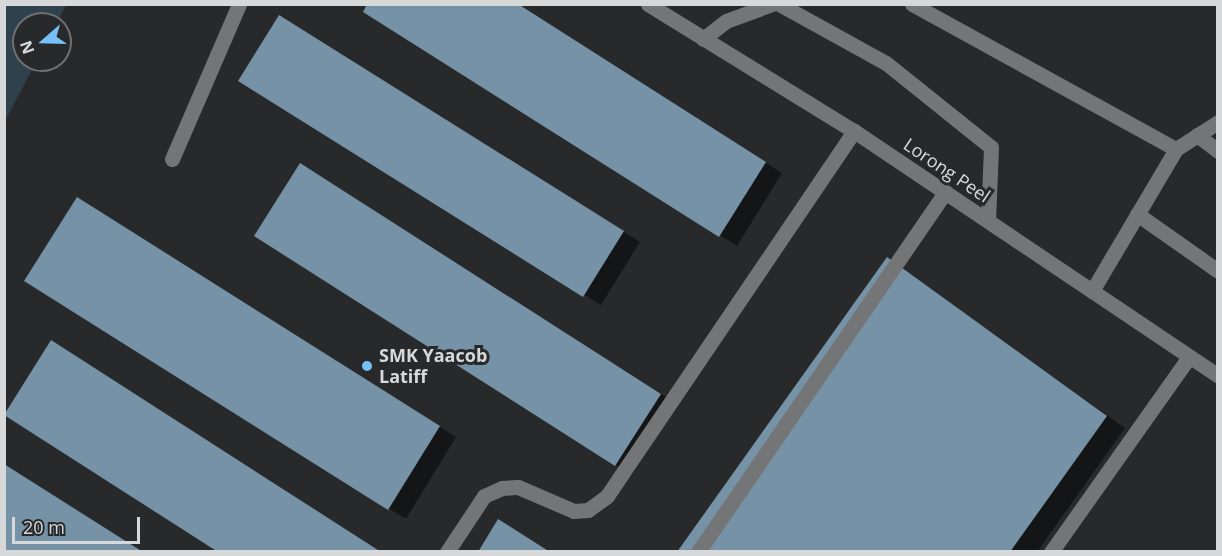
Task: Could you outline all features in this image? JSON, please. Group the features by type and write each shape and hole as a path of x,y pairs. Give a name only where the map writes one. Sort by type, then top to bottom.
{"street":[{"path":"172,159 239,4"},
{"name":"Lorong Peel","path":"648,4 854,130 1218,376"},
{"path":"703,39 726,21 772,4"},
{"path":"779,4 886,63 991,147 988,221"},
{"path":"912,4 1176,149"},
{"path":"1092,291 1176,149 1218,122"},
{"path":"447,552 484,496 502,488 518,487 574,511 588,510 607,496 854,130"},
{"path":"1197,135 1218,151"},
{"path":"698,552 945,192"},
{"path":"1137,214 1218,272"},
{"path":"1051,552 1189,357"}],"shaded area":[{"path":"5,4 66,5 62,12 12,12 12,72 31,72 5,121"}],"building":[{"path":"367,4 518,4 766,162 719,237 363,12"},
{"path":"279,15 624,231 583,297 238,81"},
{"path":"300,163 661,394 615,466 254,236"},
{"path":"77,197 440,426 388,510 24,281"},
{"path":"887,257 1107,416 1010,552 677,552"},
{"path":"51,340 381,552 218,552 4,415"},
{"path":"4,464 143,552 4,552"},
{"path":"498,519 550,552 478,552"}],"place":[{"name":"SMK Yaacob Latiff","path":"367,366"}]}
